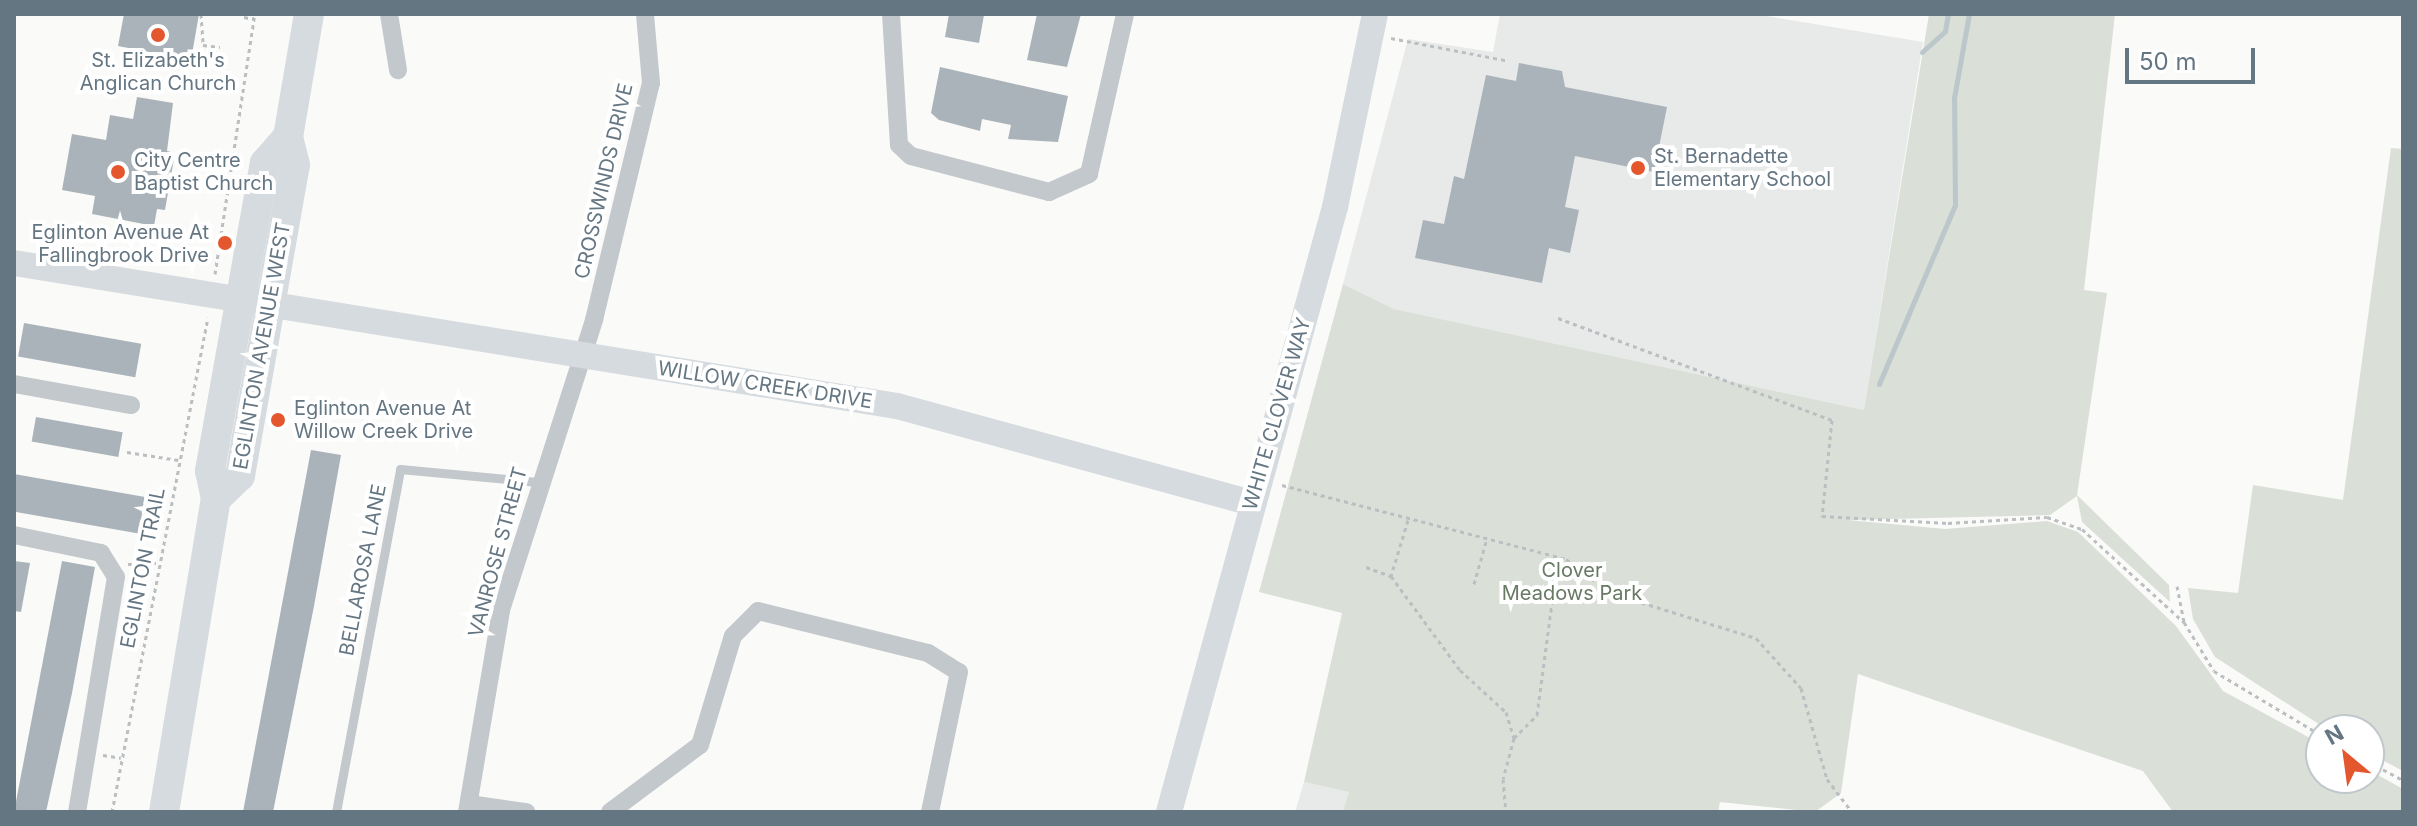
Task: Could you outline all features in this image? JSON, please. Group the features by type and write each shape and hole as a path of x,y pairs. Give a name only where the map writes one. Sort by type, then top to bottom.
{"main road":[{"name":"EGLINTON AVENUE WEST","path":"216,499 240,476 295,165 288,137 309,14"},
{"name":"EGLINTON AVENUE WEST","path":"164,812 216,499 210,471 265,163 288,137"}],"street":[{"path":"389,14 398,70"},
{"name":"CROSSWINDS DRIVE","path":"583,356 651,83 645,14"},
{"path":"891,14 899,145 911,156 1049,192 1089,174 1125,14"},
{"name":"WHITE CLOVER WAY","path":"1169,812 1335,207 1373,24"},
{"name":"WILLOW CREEK DRIVE","path":"14,263 897,406 1256,491"},
{"name":"VANROSE STREET","path":"468,808 501,610 537,482 583,356"},
{"path":"14,384 131,405"},
{"path":"14,535 101,553 113,569 77,812"},
{"path":"610,812 700,745 733,636 758,611 928,653 959,672 930,812"},
{"path":"468,808 526,812"}],"lane":[{"name":"BELLAROSA LANE","path":"336,812 400,469 537,482"}],"path":[{"path":"201,14 203,45 220,47"},
{"path":"215,275 255,16 244,17"},
{"path":"1373,24 1509,61"},
{"path":"1558,318 1832,420 1822,516 1948,523 2047,517 2082,529 2184,622 2214,671 2305,725"},
{"name":"EGLINTON TRAIL","path":"112,812 157,564 206,330"},
{"path":"127,452 178,460"},
{"path":"1256,491 1408,520 1486,542 1558,557 1611,593 1669,616 1740,629 1773,651 1801,688 1835,798 1852,812"},
{"path":"1391,576 1408,520"},
{"path":"1474,584 1486,542"},
{"path":"1506,812 1503,779 1514,738 1537,715 1558,557"},
{"path":"113,569 140,560 157,564"},
{"path":"1366,567 1391,576 1460,670 1506,712 1514,738"},
{"path":"2177,586 2184,622"},
{"path":"2385,770 2403,780"}],"shaded area":[{"name":"St. Bernadette Elementary School","path":"1500,14 1754,14 1923,42 1864,410 1394,309 1343,284 1408,39 1493,52"},
{"path":"1304,782 1440,812 1295,812"}],"green space":[{"name":"Clover Meadows Park","path":"1929,14 2115,14 2084,290 2107,293 2077,495 2169,585 2170,602 2082,522 2077,496 2050,515 1848,520 1945,529 2047,521 2078,532 2176,626 2223,691 2305,735 2305,794 2385,794 2385,779 2403,789 2403,812 2173,812 2143,771 1858,674 1841,793 1815,812 1720,802 1718,812 1343,812 1349,792 1304,782 1342,613 1259,592 1343,284 1394,309 1864,410"},
{"path":"2391,148 2403,149 2403,771 2385,761 2385,714 2305,715 2215,657 2193,619 2188,588 2238,593 2253,485 2343,500"}],"building":[{"name":"St. Elizabeth's Anglican Church","path":"124,14 199,14 191,60 118,46"},
{"path":"949,14 984,15 979,43 945,37"},
{"path":"1037,14 1081,14 1067,67 1027,60"},
{"path":"1519,63 1562,71 1565,87 1667,107 1654,172 1575,156 1565,207 1579,210 1570,253 1549,248 1542,283 1415,258 1423,220 1444,224 1454,176 1464,179 1486,75 1516,81"},
{"path":"940,67 1068,96 1058,142 1008,139 1011,125 982,119 980,131 939,120 931,113"},
{"name":"City Centre Baptist Church","path":"137,97 173,103 167,151 175,153 165,210 157,209 154,226 92,214 95,196 62,190 72,134 106,140 110,115 133,119"},
{"path":"24,323 141,344 135,377 18,356"},
{"path":"36,417 123,432 118,457 32,442"},
{"path":"311,450 341,455 314,606 273,812 243,812"},
{"path":"14,474 145,497 139,534 14,512"},
{"path":"14,561 30,563 21,612 14,611"},
{"path":"62,561 95,567 72,693 46,812 14,812"}],"waterway":[{"path":"1922,52 1945,31 1948,14"},
{"path":"1879,384 1955,205 1954,98 1969,14"}],"place":[{"name":"St. Elizabeth's Anglican Church","path":"158,35"},
{"name":"St. Bernadette Elementary School","path":"1638,168"},
{"name":"City Centre Baptist Church","path":"118,172"},
{"name":"Eglinton Avenue At Fallingbrook Drive","path":"225,243"},
{"name":"Eglinton Avenue At Willow Creek Drive","path":"278,420"}]}
